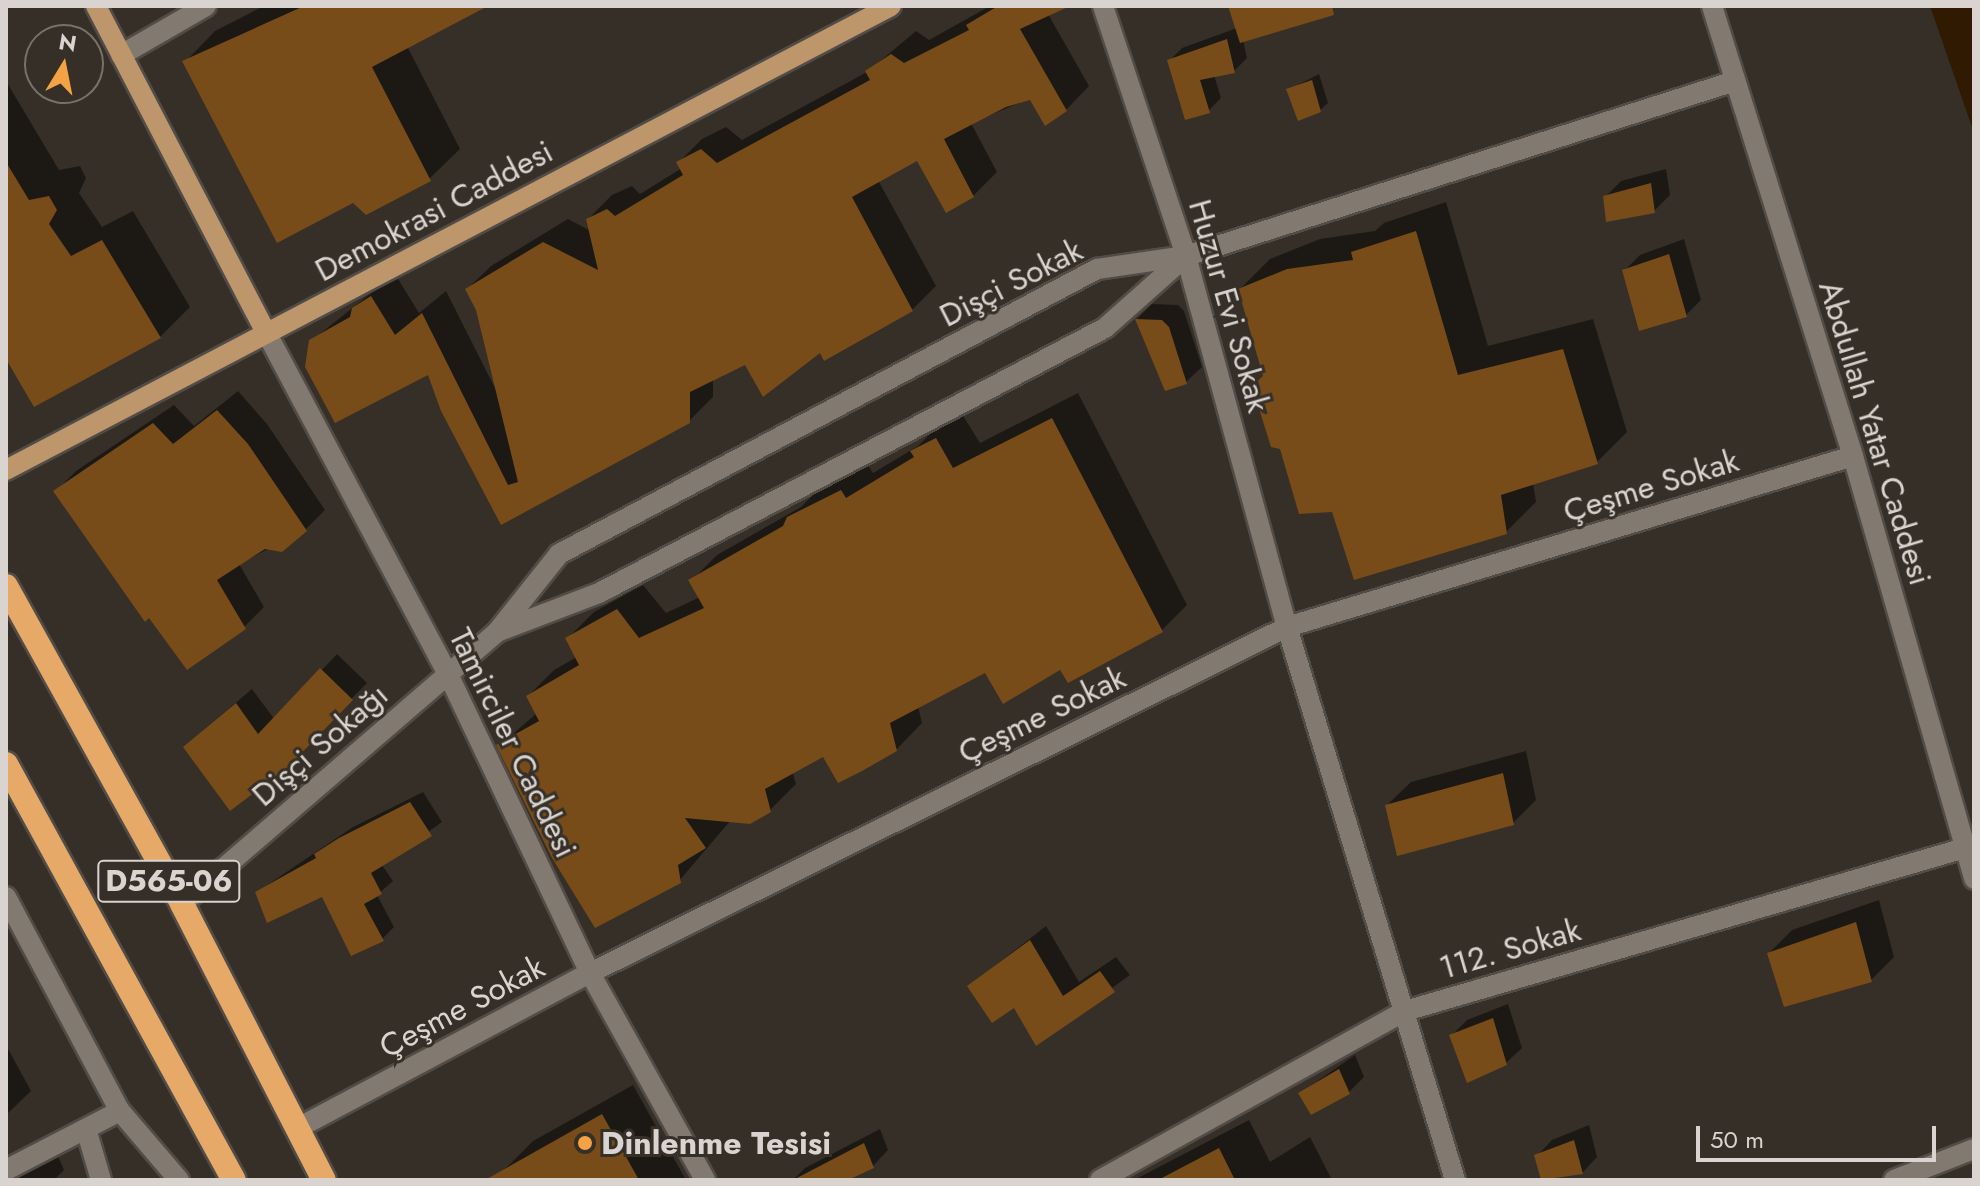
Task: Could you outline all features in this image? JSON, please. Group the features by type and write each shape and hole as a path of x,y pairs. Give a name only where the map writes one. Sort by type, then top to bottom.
{"highway":[{"name":"D565-06","path":"6,586 182,904 324,1180"},
{"name":"D565-06","path":"6,764 234,1180"}],"main road":[{"path":"96,6 266,332"},
{"name":"Demokrasi Caddesi","path":"6,470 891,6"}],"street":[{"path":"121,55 206,6"},
{"name":"Huzur Evi Sokak","path":"1103,6 1186,256 1287,627 1455,1180"},
{"name":"Abdullah Yatar Caddesi","path":"1712,6 1853,456 1974,879"},
{"path":"497,632 599,593 1105,328 1186,256 1735,81"},
{"name":"Dişçi Sokak","path":"497,632 559,554 1097,269 1186,256"},
{"name":"Tamirciler Caddesi","path":"266,332 448,674 590,973 705,1180"},
{"name":"Çeşme Sokak","path":"298,1128 590,973 1287,627 1853,456"},
{"name":"Dişçi Sokağı","path":"182,904 497,632"},
{"name":"112. Sokak","path":"1100,1180 1405,1011 1965,848"},
{"path":"6,897 120,1111 179,1180"},
{"path":"6,1170 120,1111"},
{"path":"86,1129 101,1180"},
{"path":"1894,1180 1974,1149"}],"shaded area":[{"path":"1930,6 1974,6 1974,133"}],"building":[{"path":"304,6 488,6 372,67 431,181 366,215 353,203 277,243 182,61"},
{"path":"998,6 1070,6 1020,29 1067,111 1045,126 1030,100 1006,107 944,139 974,197 946,213 917,161 852,197 913,311 824,361 820,353 763,397 745,365 690,392 690,423 501,525 441,411 428,375 335,423 305,367 309,340 350,317 352,308 371,296 395,335 422,313 508,485 518,482 476,310 465,289 543,242 598,270 586,219 607,209 615,216 683,175 676,162 701,149 717,163 870,80 865,71 891,54 904,63 969,30 966,25"},
{"path":"1228,6 1332,6 1334,15 1240,43"},
{"path":"1227,39 1235,73 1200,80 1210,113 1185,120 1167,60"},
{"path":"1312,80 1321,112 1298,121 1286,89"},
{"path":"6,162 29,200 49,196 57,210 49,224 71,256 102,240 161,338 34,407 6,359"},
{"path":"1651,183 1655,213 1606,222 1603,196"},
{"path":"1416,231 1458,375 1563,349 1598,464 1501,495 1507,534 1354,580 1332,512 1299,514 1280,449 1271,447 1252,386 1263,376 1238,289 1287,269 1353,260 1351,252"},
{"path":"1669,254 1687,317 1639,331 1622,270"},
{"path":"1135,319 1162,320 1169,327 1187,384 1165,391"},
{"path":"217,410 248,444 307,531 282,552 265,549 217,580 246,629 187,670 149,618 145,622 53,491 153,423 173,444"},
{"path":"1052,418 1163,632 1068,683 1060,670 1003,704 985,673 890,723 897,751 862,771 838,783 823,757 765,789 771,812 750,824 685,818 706,848 678,865 681,883 595,928 552,858 496,745 539,721 526,696 579,665 565,638 617,609 639,638 704,608 688,580 783,526 787,517 841,490 846,498 914,457 910,451 936,438 953,468"},
{"path":"320,668 353,700 288,767 230,811 183,747 236,703 258,734"},
{"path":"1503,773 1514,825 1397,856 1385,805"},
{"path":"410,802 432,836 371,873 382,894 364,904 384,941 351,956 322,897 267,923 255,892 316,858 314,854 339,838"},
{"path":"1856,922 1872,982 1784,1007 1767,953"},
{"path":"1030,940 1063,996 1100,971 1115,992 1036,1046 1014,1008 992,1023 967,986"},
{"path":"1493,1018 1507,1065 1467,1083 1449,1035"},
{"path":"1339,1069 1350,1094 1311,1115 1298,1093"},
{"name":"Dinlenme Tesisi","path":"602,1114 639,1180 485,1180"},
{"path":"1574,1140 1583,1174 1541,1180 1534,1155"},
{"path":"864,1143 874,1168 848,1180 793,1180"},
{"path":"1219,1148 1235,1180 1158,1180"}],"place":[{"name":"Dinlenme Tesisi","path":"585,1143"}]}
